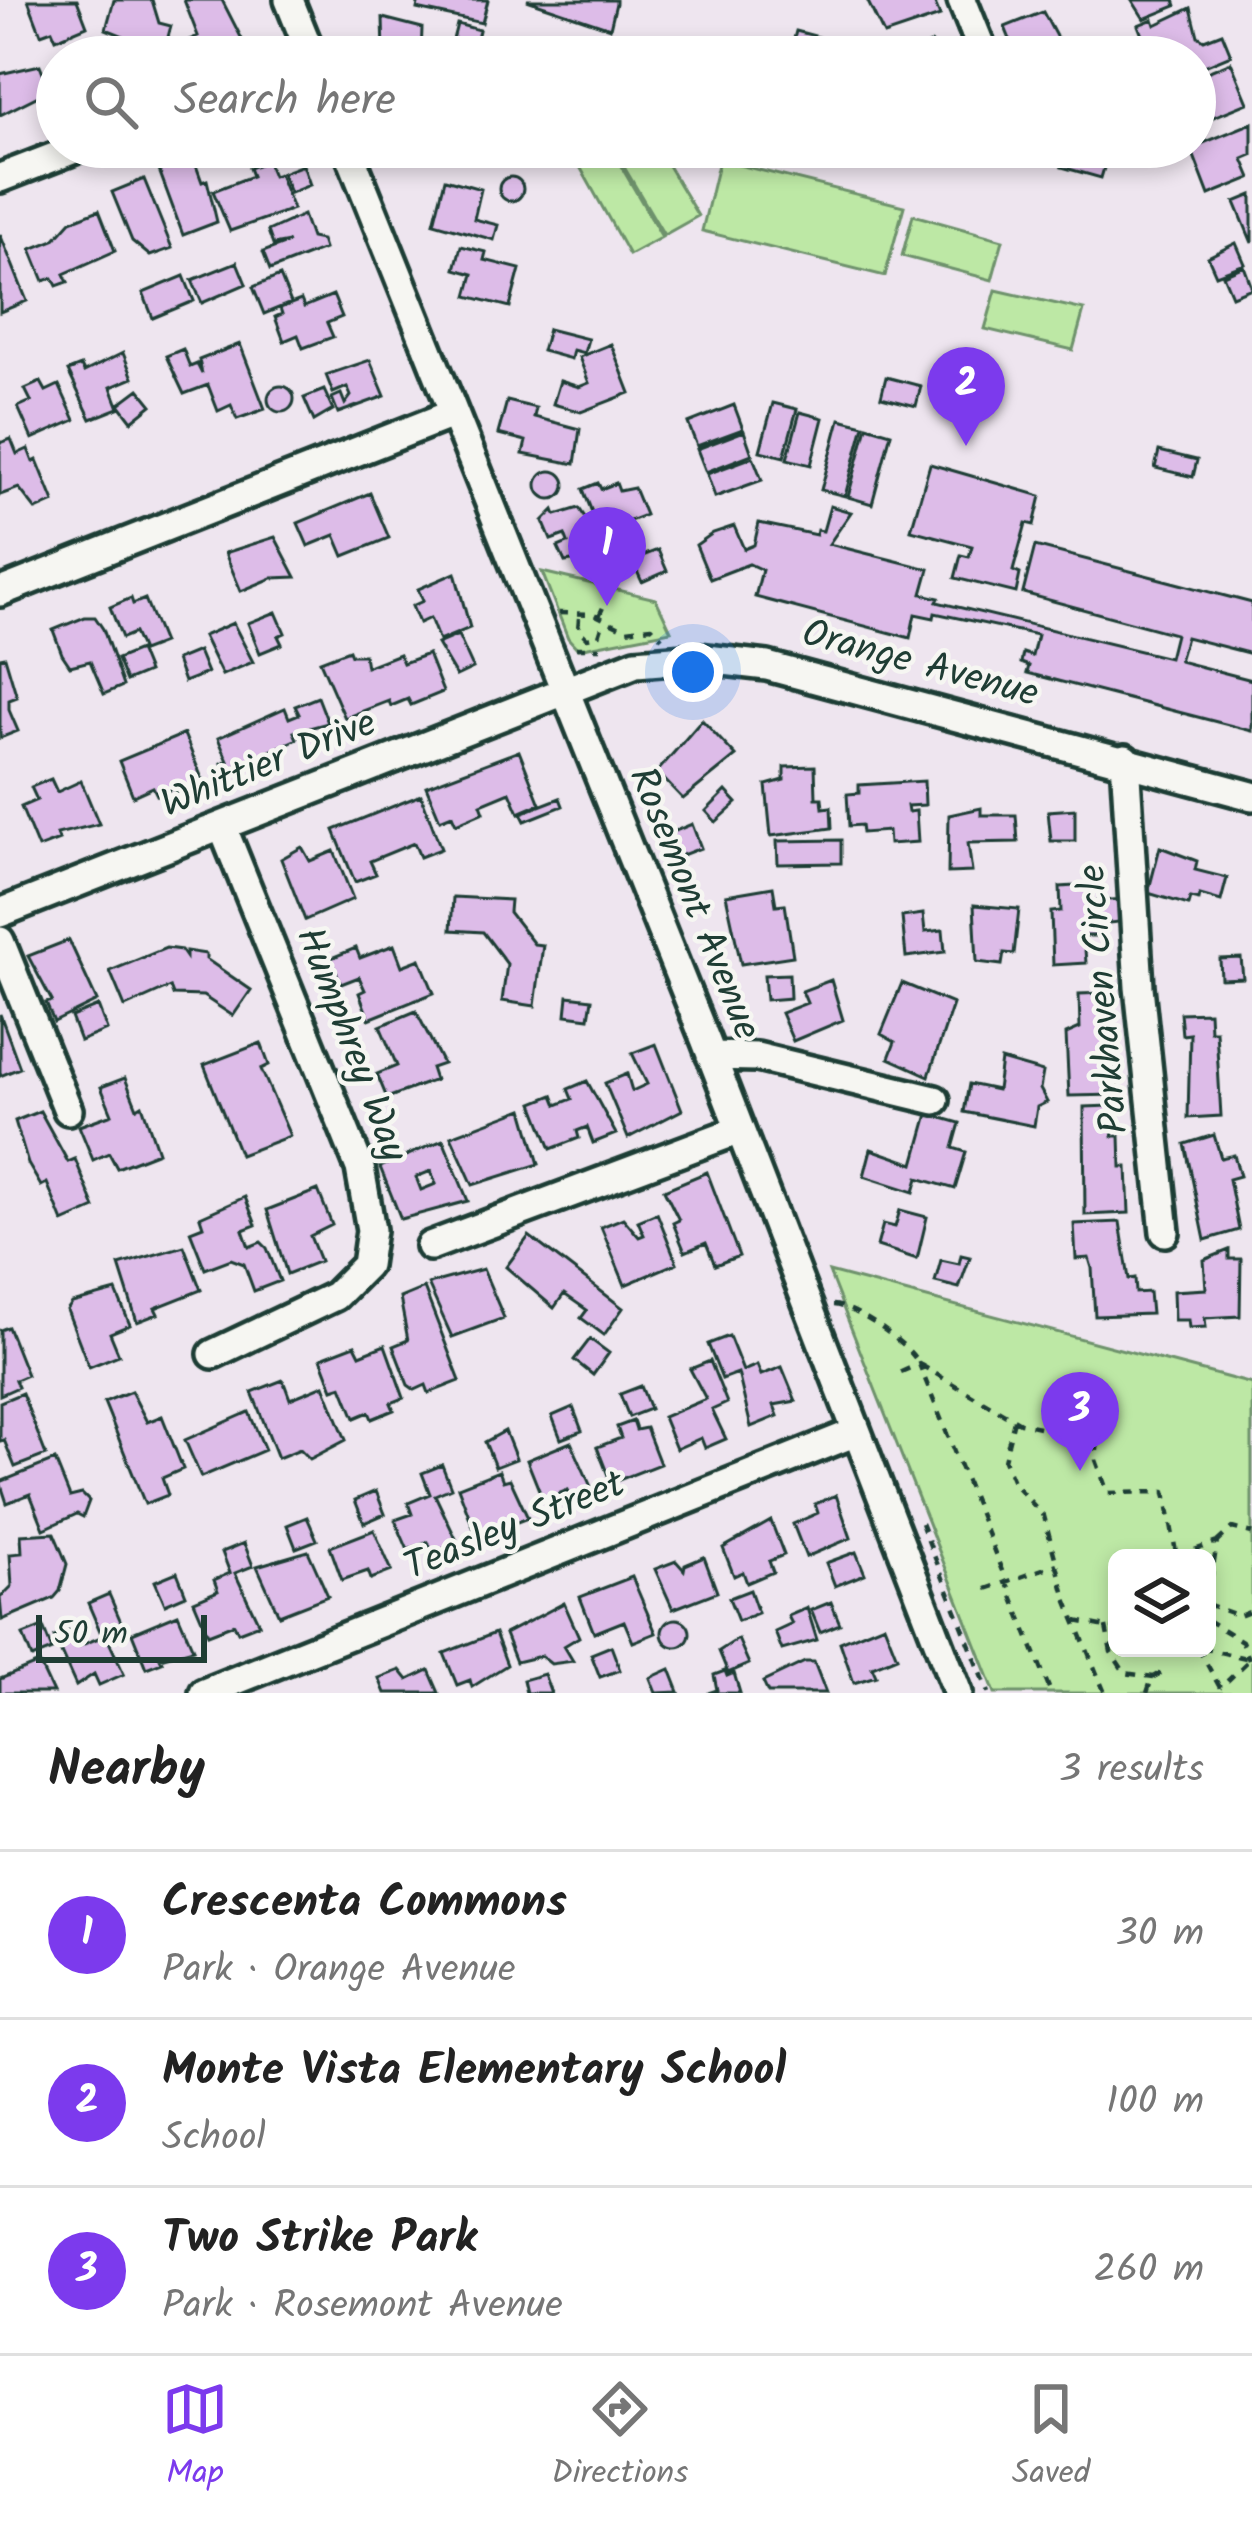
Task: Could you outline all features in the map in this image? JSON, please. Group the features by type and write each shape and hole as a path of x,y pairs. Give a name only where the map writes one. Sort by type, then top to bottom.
{"street":[{"path":"289,0 304,36"},
{"path":"962,0 977,36"},
{"path":"0,178 36,164"},
{"name":"Rosemont Avenue","path":"355,168 711,1056 954,1692"},
{"path":"0,592 452,414"},
{"name":"Orange Avenue","path":"566,688 636,663 698,658 767,666 1252,796"},
{"name":"Whittier Drive","path":"0,914 566,688"},
{"name":"Parkhaven Circle","path":"1126,759 1139,988 1166,1232"},
{"name":"Humphrey Way","path":"213,1354 335,1296 366,1265 371,1231 360,1168 222,826"},
{"path":"0,941 68,1110"},
{"path":"711,1056 757,1057 935,1100"},
{"path":"430,1246 740,1130"},
{"name":"Teasley Street","path":"204,1693 854,1433"}],"path":[{"path":"596,637 606,601"},
{"path":"558,613 602,618 626,630 652,627 659,632"},
{"path":"584,615 578,628 596,637 601,648"},
{"path":"842,1305 911,1349 920,1364 1051,1693"},
{"path":"901,1372 920,1364"},
{"path":"920,1364 1014,1420 1098,1439 1096,1460 1108,1493 1165,1492 1175,1549"},
{"path":"1014,1420 1004,1460 1014,1484 1044,1516 1076,1621 1106,1693"},
{"path":"1216,1549 1232,1528 1252,1533"},
{"path":"1191,1549 1217,1543"},
{"path":"986,1589 1058,1564"},
{"path":"1216,1608 1239,1616 1252,1611"},
{"path":"1076,1621 1108,1625"},
{"path":"1216,1625 1242,1641 1251,1659"},
{"path":"1216,1651 1251,1659"},
{"path":"1114,1657 1125,1673 1158,1675 1147,1693"},
{"path":"1204,1657 1221,1690 1251,1659"}],"green space":[{"path":"581,168 622,168 662,237 629,255"},
{"path":"625,168 669,168 698,216 664,235"},
{"path":"717,168 751,168 904,206 885,276 702,231"},
{"path":"913,215 1003,240 992,280 902,256"},
{"path":"996,290 1084,310 1073,350 985,329"},
{"path":"542,572 656,599 671,631 578,649 568,638"},
{"path":"829,1272 1252,1384 1252,1693 995,1693"}],"building":[{"path":"28,0 77,0 87,26 63,36 55,36 52,30 41,34"},
{"path":"114,0 152,0 159,23 171,26 168,36 124,36 106,29"},
{"path":"184,0 222,0 240,36 198,36"},
{"path":"419,0 488,0 482,23 417,9"},
{"path":"527,0 616,0 616,3 610,28"},
{"path":"867,0 940,0 935,4 940,16 884,35"},
{"path":"1132,0 1174,0 1176,6 1144,19"},
{"path":"1191,8 1198,36 1142,36 1138,25 1153,19 1155,25"},
{"path":"1043,12 1056,36 1009,36 1005,27"},
{"path":"383,18 422,28 422,36 384,36"},
{"path":"457,24 479,30 478,36 454,36"},
{"path":"1222,33 1231,55 1216,61 1214,36"},
{"path":"1231,62 1248,103 1216,116 1216,68"},
{"path":"36,66 36,97 0,115 0,74"},
{"path":"1252,123 1252,155 1243,159 1251,178 1209,195 1199,168 1216,168 1216,138"},
{"path":"197,168 202,182 207,180 217,222 183,235 159,170"},
{"path":"249,168 270,168 273,176 279,174 293,209 230,231 213,191 252,176"},
{"path":"304,168 310,185 290,193 282,173"},
{"path":"1066,168 1104,168 1101,178"},
{"path":"511,177 520,180 520,198 511,201 502,198 499,189 502,180"},
{"path":"144,179 172,248 150,256 132,241 112,192"},
{"path":"445,179 481,189 474,219 498,225 494,240 434,223"},
{"path":"1252,195 1252,243 1235,202"},
{"path":"99,210 115,251 64,274 68,282 57,286 53,278 44,281 31,249 54,240 71,221"},
{"path":"303,215 311,238 321,240 324,249 270,270 263,252 289,242 273,245 268,231"},
{"path":"0,234 27,301 0,312"},
{"path":"1236,243 1245,264 1216,275 1208,257"},
{"path":"461,246 486,252 484,260 520,269 510,307 467,296 473,274 455,269"},
{"path":"237,262 246,284 202,303 192,280"},
{"path":"1244,266 1252,288 1232,296 1223,275"},
{"path":"184,276 194,301 153,318 143,293"},
{"path":"280,276 291,303 264,314 253,287"},
{"path":"333,295 342,317 327,323 333,337 303,348 298,335 284,341 275,317 282,314 280,308 301,300 304,307"},
{"path":"548,329 588,339 584,353 573,350 571,359 542,351"},
{"path":"240,344 265,409 237,419 231,405 218,411 208,385 184,394 166,356 183,349 190,367 197,364 202,374 199,360"},
{"path":"611,344 630,393 581,412 553,404 560,381 579,387 589,383 579,357"},
{"path":"123,353 133,378 111,387 119,408 91,419 68,371 81,366 84,372"},
{"path":"370,360 385,396 338,413 332,398 341,394 345,404 351,396 347,387 333,393 326,375"},
{"path":"886,377 921,386 916,406 881,397"},
{"path":"41,382 46,391 59,385 75,420 32,439 18,407 31,401 25,389"},
{"path":"281,386 294,399 281,412 268,399"},
{"path":"139,389 152,405 132,421 119,404"},
{"path":"324,390 333,410 314,421 304,398"},
{"path":"507,401 536,408 534,417 580,429 575,464 523,454 526,441 498,434"},
{"path":"773,403 797,409 784,457 760,451"},
{"path":"734,405 743,429 697,446 688,423"},
{"path":"800,412 823,418 811,465 787,459"},
{"path":"840,419 864,425 845,496 821,490"},
{"path":"867,426 891,433 872,504 848,497"},
{"path":"744,431 752,454 706,472 697,449"},
{"path":"11,439 17,454 28,449 33,462 37,460 54,502 36,510 19,488 0,495 0,443"},
{"path":"1159,451 1197,460 1193,477 1155,468"},
{"path":"753,457 762,480 715,497 707,474"},
{"path":"930,464 1041,496 1034,525 1026,523 1013,571 1020,574 1016,593 955,578 961,555 969,557 972,546 911,530"},
{"path":"551,471 561,475 565,485 561,495 551,499 541,495 537,485 541,475"},
{"path":"598,483 601,489 616,483 619,491 634,488 645,515 622,524 634,555 612,564 583,489"},
{"path":"370,493 389,538 344,556 335,535 308,546 298,523"},
{"path":"830,506 851,512 829,544 929,569 922,594 939,598 937,602 1169,658 1175,634 1023,593 1035,546 1252,603 1252,654 1186,637 1179,661 1252,680 1252,731 1027,673 1029,666 1021,663 1023,653 1032,656 1037,635 935,613 934,618 915,614 910,638 755,597 762,570 749,564 710,579 696,545 713,533 734,526 744,549 754,545 759,523 816,535 817,530 823,531"},
{"path":"579,508 592,528 598,557 565,562 558,547 568,543 565,535 551,540 543,521 554,510 556,515"},
{"path":"275,537 296,577 272,578 241,591 225,553"},
{"path":"658,550 667,571 642,582 632,560"},
{"path":"455,573 470,628 439,641 430,618 419,623 412,606 423,601 418,589"},
{"path":"131,598 133,604 145,599 163,643 142,651 134,633 122,638 110,607"},
{"path":"276,612 285,633 278,636 282,644 260,653 248,623"},
{"path":"95,617 103,629 123,686 104,694 90,661 70,666 53,630"},
{"path":"233,623 253,662 222,675 203,636"},
{"path":"458,635 473,668 456,676 437,644"},
{"path":"139,650 148,672 126,681 117,659"},
{"path":"349,650 351,655 364,655 366,667 399,654 403,663 428,654 443,692 411,705 408,699 391,706 389,701 345,718 320,661"},
{"path":"198,651 207,673 184,682 176,660"},
{"path":"5,657 17,697 9,700 9,710 18,731 0,738 0,658"},
{"path":"318,697 328,723 294,732 297,739 225,771 222,763 228,761 218,738 285,708 289,718 299,714 295,706"},
{"path":"702,720 736,756 683,799 657,772"},
{"path":"184,734 203,781 176,792 174,788 157,795 153,787 133,796 119,761"},
{"path":"519,751 540,804 519,813 510,792 481,804 484,812 456,824 452,815 440,820 426,786"},
{"path":"815,766 816,798 822,798 823,808 831,807 832,828 771,836 766,785 784,780 784,767"},
{"path":"51,779 57,792 81,781 99,824 57,834 59,840 38,848 21,807 37,800 31,787"},
{"path":"924,781 925,805 907,806 908,812 916,811 918,842 889,844 888,831 862,833 861,825 849,826 847,794 859,793 859,785"},
{"path":"726,791 737,803 716,822 706,811"},
{"path":"421,795 441,849 420,857 414,843 370,861 376,874 355,882 334,830"},
{"path":"560,798 563,806 525,821 521,813"},
{"path":"981,808 981,815 1016,815 1018,842 968,843 972,872 948,873 949,815"},
{"path":"1075,809 1075,841 1051,841 1048,811"},
{"path":"692,824 701,848 672,859 663,836"},
{"path":"841,840 841,863 778,864 777,841"},
{"path":"302,847 310,861 334,851 353,899 305,920 281,859"},
{"path":"1160,847 1197,861 1195,870 1227,878 1221,901 1200,895 1199,900 1190,898 1188,905 1148,893"},
{"path":"1091,885 1092,901 1127,899 1128,921 1099,924 1099,936 1084,936 1086,963 1053,965 1051,912 1061,911 1060,887"},
{"path":"773,887 776,905 785,904 793,956 741,964 726,895"},
{"path":"453,897 510,900 509,912 534,944 543,945 535,1006 502,1001 507,964 483,932 451,930"},
{"path":"974,905 1019,909 1014,954 1004,953 1002,965 977,962"},
{"path":"923,914 925,932 943,930 945,952 906,957 902,917"},
{"path":"69,940 97,1001 54,1022 46,1003 52,1001 28,956"},
{"path":"394,945 402,966 420,959 434,993 369,1019 359,993 365,990 359,977 341,984 331,958 356,948 360,958"},
{"path":"166,948 181,950 186,957 186,951 206,954 206,959 251,990 233,1016 203,996 173,995 170,987 125,1007 110,971"},
{"path":"1241,958 1243,978 1221,979 1220,959"},
{"path":"789,974 790,998 766,1000 764,975"},
{"path":"831,980 843,1020 793,1041 781,1013 807,1003 802,991"},
{"path":"902,983 953,1004 929,1076 889,1058 895,1042 881,1034"},
{"path":"1107,993 1118,1095 1069,1096 1066,1034 1080,1028 1079,994"},
{"path":"568,996 592,999 589,1018 566,1015"},
{"path":"98,1006 107,1030 80,1041 71,1017"},
{"path":"416,1011 443,1064 431,1068 435,1080 387,1098 377,1074 397,1066 380,1026"},
{"path":"1209,1012 1210,1031 1216,1031 1221,1116 1188,1118 1190,1034 1182,1035 1180,1013"},
{"path":"0,1014 20,1068 0,1076"},
{"path":"261,1043 269,1065 261,1069 290,1136 240,1155 204,1065"},
{"path":"656,1044 682,1110 628,1138 605,1083 627,1074 632,1091 647,1084 632,1053"},
{"path":"1001,1060 1043,1072 1040,1089 1047,1102 1037,1107 1034,1126 964,1112 969,1084 997,1090"},
{"path":"125,1078 137,1108 142,1105 158,1152 117,1168 109,1153 93,1160 79,1126 112,1114 101,1087"},
{"path":"587,1081 616,1134 593,1143 587,1127 577,1131 579,1138 551,1149 533,1103 553,1095 557,1105 572,1099 568,1089"},
{"path":"1111,1106 1113,1136 1120,1136 1121,1167 1127,1167 1129,1213 1085,1215 1084,1107"},
{"path":"523,1109 539,1164 473,1185 451,1136"},
{"path":"40,1111 68,1162 75,1159 95,1208 63,1222 47,1183 41,1186 28,1164 15,1121"},
{"path":"928,1114 960,1123 953,1148 966,1152 955,1189 918,1178 914,1192 864,1176 871,1149 914,1164"},
{"path":"1214,1135 1221,1158 1234,1155 1240,1176 1229,1179 1239,1230 1205,1240 1185,1144"},
{"path":"443,1140 468,1201 401,1219 380,1167","holes":["431,1171 436,1184 421,1190 416,1177"]},
{"path":"707,1172 739,1256 715,1265 706,1243 685,1252 673,1223 679,1220 664,1190"},
{"path":"318,1190 332,1225 310,1236 320,1261 287,1274 267,1210"},
{"path":"245,1197 256,1225 243,1230 249,1247 261,1242 267,1248 280,1281 254,1291 244,1264 231,1259 205,1269 190,1231 203,1226 200,1217"},
{"path":"900,1210 927,1217 917,1259 877,1246 883,1224 895,1227"},
{"path":"657,1213 677,1263 625,1285 601,1227 623,1218 639,1237 644,1235 638,1221"},
{"path":"1120,1222 1129,1279 1135,1278 1136,1293 1149,1292 1151,1314 1095,1316 1092,1268 1089,1258 1076,1259 1074,1224"},
{"path":"529,1236 623,1308 604,1335 581,1318 587,1310 564,1294 554,1308 506,1267"},
{"path":"184,1246 201,1290 155,1308 158,1314 137,1322 119,1265"},
{"path":"1229,1250 1229,1259 1241,1259 1240,1316 1205,1318 1206,1327 1189,1328 1188,1320 1174,1320 1173,1291 1206,1289 1204,1260"},
{"path":"961,1255 970,1257 959,1288 935,1282 941,1260 959,1264"},
{"path":"483,1269 504,1318 452,1337 428,1284"},
{"path":"424,1288 460,1381 429,1393 426,1385 415,1390 408,1385 393,1346 408,1340 400,1298"},
{"path":"116,1291 130,1325 110,1333 119,1355 89,1367 67,1310 72,1303"},
{"path":"8,1327 27,1375 15,1380 18,1387 0,1395 0,1330"},
{"path":"729,1336 743,1371 757,1365 761,1375 782,1367 796,1401 774,1405 778,1416 751,1427 738,1373 722,1379 708,1344"},
{"path":"590,1339 609,1353 593,1375 574,1360"},
{"path":"355,1345 360,1355 385,1345 404,1398 391,1403 394,1410 372,1419 369,1412 355,1418 342,1386 333,1389 321,1358"},
{"path":"710,1361 727,1403 712,1410 726,1439 705,1448 701,1438 676,1449 663,1417 706,1399 690,1369"},
{"path":"283,1380 290,1399 324,1385 346,1440 310,1459 300,1449 278,1458 252,1392"},
{"path":"641,1386 650,1409 629,1417 620,1394"},
{"path":"131,1391 147,1422 162,1416 183,1469 162,1478 168,1495 145,1504 104,1402"},
{"path":"22,1393 46,1455 15,1467 4,1440 0,1441 0,1402"},
{"path":"573,1407 582,1431 561,1439 552,1416"},
{"path":"249,1412 265,1450 201,1477 185,1440"},
{"path":"633,1421 636,1430 646,1428 660,1464 611,1483 597,1447 621,1438 617,1427"},
{"path":"505,1431 516,1459 495,1467 485,1442"},
{"path":"571,1442 592,1489 572,1499 568,1490 543,1500 527,1460"},
{"path":"55,1460 70,1497 82,1494 89,1501 83,1517 77,1514 44,1529 30,1494 7,1503 0,1482"},
{"path":"442,1465 451,1488 435,1495 458,1543 433,1553 428,1542 408,1550 395,1520 412,1514 408,1503 430,1494 422,1473"},
{"path":"499,1471 503,1481 510,1479 528,1518 477,1537 458,1487"},
{"path":"376,1491 385,1514 364,1523 355,1500"},
{"path":"836,1495 851,1538 806,1557 793,1524 818,1513 815,1504"},
{"path":"307,1517 317,1540 296,1548 287,1525"},
{"path":"771,1521 784,1555 769,1561 773,1572 747,1583 743,1572 734,1576 723,1548"},
{"path":"374,1530 392,1571 371,1579 368,1571 342,1580 330,1547"},
{"path":"54,1533 67,1564 60,1591 2,1620 0,1598 12,1586 10,1554 22,1553 21,1535"},
{"path":"244,1543 253,1566 235,1573 259,1624 238,1632 234,1624 208,1634 194,1601 218,1591 214,1580 230,1573 222,1552"},
{"path":"308,1551 328,1596 279,1615 257,1566"},
{"path":"856,1552 865,1574 835,1586 826,1563"},
{"path":"704,1557 717,1592 673,1609 655,1569 676,1561 684,1570 685,1565"},
{"path":"177,1572 186,1595 165,1604 155,1581"},
{"path":"632,1577 656,1633 633,1642 624,1621 594,1633 580,1597"},
{"path":"750,1590 758,1613 738,1621 729,1598"},
{"path":"109,1594 121,1622 100,1631 88,1603"},
{"path":"831,1602 840,1624 820,1632 811,1610"},
{"path":"564,1603 579,1637 564,1646 573,1661 551,1664 541,1656 516,1662 505,1634"},
{"path":"807,1608 817,1640 782,1650 775,1632 792,1624 788,1616"},
{"path":"178,1614 193,1649 160,1658 162,1662 146,1668 132,1633"},
{"path":"676,1619 686,1623 690,1633 686,1643 676,1647 666,1643 662,1633 666,1623"},
{"path":"884,1624 897,1657 872,1667 876,1676 854,1683 840,1642"},
{"path":"43,1627 52,1650 32,1658 23,1635"},
{"path":"72,1630 79,1646 106,1635 124,1674 99,1685 94,1674 76,1686 54,1637"},
{"path":"495,1633 507,1665 472,1687 470,1680 457,1685 444,1653"},
{"path":"738,1639 749,1664 728,1673 719,1651"},
{"path":"611,1646 620,1670 600,1677 591,1654"},
{"path":"814,1662 826,1693 768,1693 763,1682"},
{"path":"39,1663 53,1693 0,1693 0,1679"},
{"path":"670,1669 679,1692 656,1693 650,1678"},
{"path":"400,1670 408,1680 429,1670 439,1693 385,1693 379,1678"},
{"path":"725,1671 727,1676 734,1673 740,1693 708,1693 717,1690 714,1675"},
{"path":"544,1674 551,1693 526,1693 523,1680"}],"place":[{"name":"Monte Vista Elementary School","path":"966,446"},
{"name":"Crescenta Commons","path":"607,606"},
{"name":"Two Strike Park","path":"1080,1471"}]}
